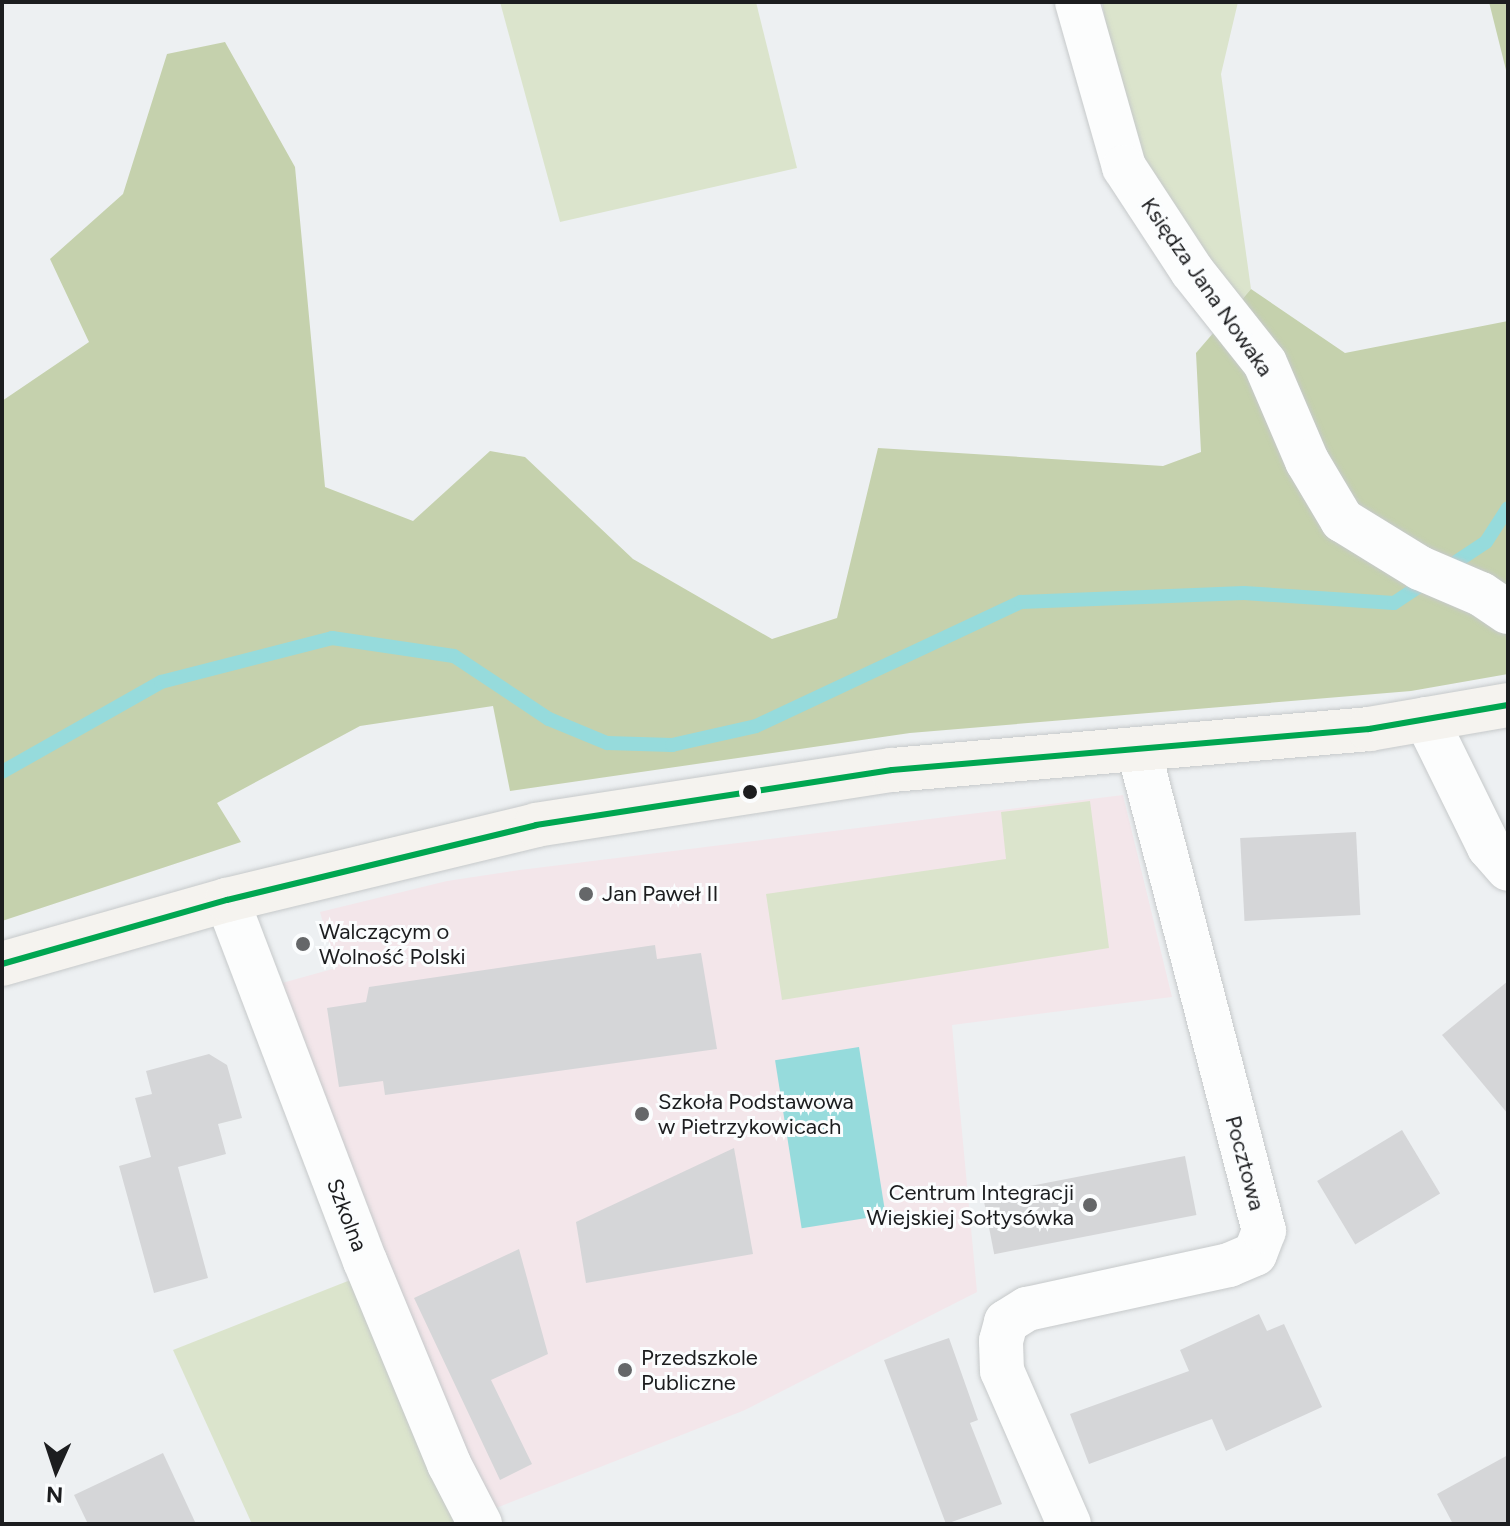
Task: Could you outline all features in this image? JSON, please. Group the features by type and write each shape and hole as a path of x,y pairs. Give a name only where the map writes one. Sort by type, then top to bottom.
{"street":[{"name":"Księdza Jana Nowaka","path":"1077,2 1124,167 1192,271 1265,363 1307,461 1342,520 1420,568 1469,588 1508,612"},
{"path":"2,964 227,900 536,825 892,770 1369,729 1508,705"},
{"path":"1426,719 1489,847 1508,869"},
{"name":"Pocztowa","path":"1069,1524 1002,1371 1001,1341 1006,1322 1027,1309 1229,1265 1255,1254 1264,1231 1164,862 1138,749"},
{"name":"Szkolna","path":"227,900 365,1261 449,1464 480,1524"}],"shaded area":[{"name":"Szkoła Podstawowa w Pietrzykowicach","path":"1123,795 1172,997 952,1025 977,1292 745,1410 486,1512 275,985 336,968 320,912 447,881 520,870"}],"green space":[{"path":"500,2 756,2 797,168 560,222"},
{"path":"1102,2 1238,2 1221,74 1251,289 1236,306 1149,172 1118,91"},
{"path":"1489,2 1508,2 1508,78"},
{"path":"225,42 295,167 325,487 413,521 490,451 525,457 633,559 772,639 837,618 878,448 1163,466 1201,452 1196,353 1251,289 1345,353 1508,321 1508,674 1411,691 910,733 510,791 493,706 360,726 217,803 241,842 2,921 2,401 89,342 50,259 123,194 167,54"},
{"path":"1090,801 1109,948 782,1000 766,894 1006,859 1001,812"},
{"path":"353,1279 460,1524 252,1524 173,1350"}],"water":[{"path":"859,1047 886,1215 802,1228 775,1060"}],"building":[{"path":"1356,832 1360,915 1245,921 1240,838"},
{"path":"655,945 657,959 701,953 717,1049 385,1095 383,1081 339,1087 327,1008 366,1002 369,987"},
{"path":"1508,981 1508,1114 1442,1035"},
{"path":"209,1054 227,1065 242,1118 218,1124 226,1154 178,1167 208,1278 154,1293 119,1166 151,1157 135,1098 152,1094 146,1071"},
{"path":"1402,1130 1440,1193 1355,1244 1317,1181"},
{"path":"734,1148 753,1254 586,1283 576,1222"},
{"name":"Centrum Integracji Wiejskiej Sołtysówka","path":"1185,1156 1196,1215 994,1254 983,1195"},
{"path":"519,1249 548,1354 491,1380 532,1464 500,1480 414,1298"},
{"path":"1259,1314 1267,1331 1284,1324 1322,1407 1226,1451 1212,1419 1089,1464 1070,1414 1189,1371 1180,1350"},
{"path":"949,1338 978,1420 970,1423 1002,1504 946,1524 884,1360"},
{"path":"163,1453 196,1524 88,1524 74,1495"},
{"path":"1508,1455 1508,1524 1453,1524 1437,1494"}],"waterway":[{"path":"2,772 161,682 332,638 454,656 549,719 607,743 672,745 756,726 1021,602 1244,593 1394,603 1486,542 1508,508"}],"transit line":[{"path":"2,964 227,900 536,825 892,770 1369,729 1508,705"}],"place":[{"name":"Jan Paweł II","path":"586,894"},
{"name":"Walczącym o Wolność Polski","path":"303,944"},
{"name":"Szkoła Podstawowa w Pietrzykowicach","path":"642,1114"},
{"name":"Centrum Integracji Wiejskiej Sołtysówka","path":"1090,1205"},
{"name":"Przedszkole Publiczne","path":"625,1370"}]}
